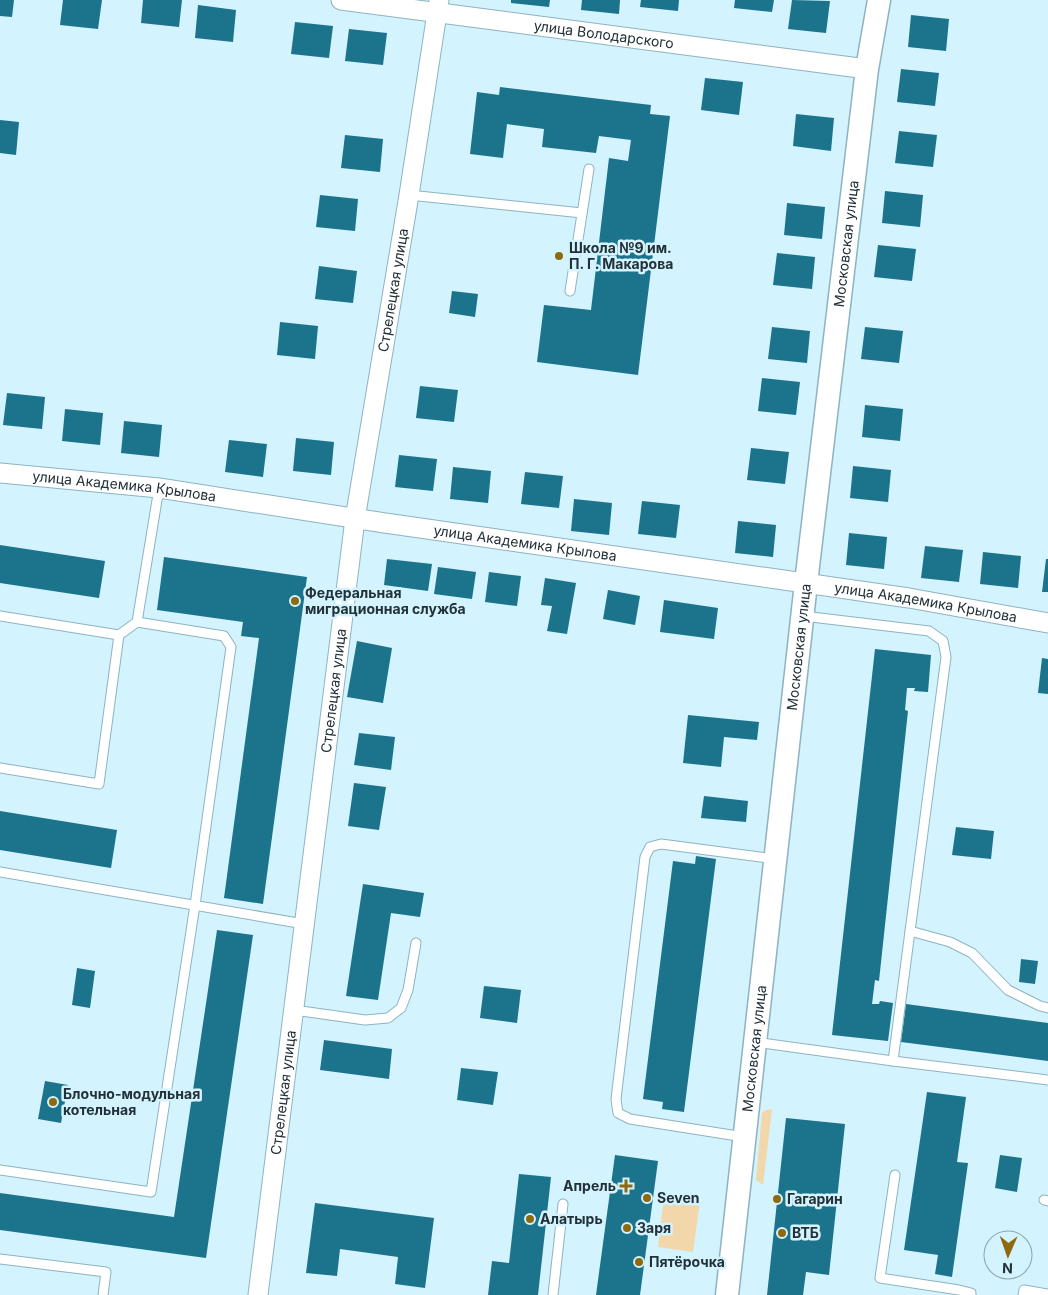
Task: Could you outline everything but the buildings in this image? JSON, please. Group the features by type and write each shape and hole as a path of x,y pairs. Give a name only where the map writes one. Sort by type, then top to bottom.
{"street":[{"name":"улица Володарского","path":"341,0 438,7 867,69"},
{"name":"Московская улица","path":"726,1295 806,583 867,69 879,0"},
{"name":"Стрелецкая улица","path":"258,1295 355,519 438,7"},
{"name":"улица Академика Крылова","path":"0,473 159,488 355,519 909,598 1048,623"}],"lane":[{"path":"570,290 588,169"},
{"path":"409,195 582,213"},
{"path":"0,768 99,784 119,635 136,622 159,488"},
{"path":"0,616 119,635"},
{"path":"803,616 930,631 943,641 946,657 893,1061"},
{"path":"0,1170 151,1192 231,647 224,636 136,622"},
{"path":"744,1137 630,1119 618,1113 616,1099 645,856 650,847 661,844 775,859"},
{"path":"0,872 304,924"},
{"path":"910,931 950,942 972,953 1008,990 1048,1008"},
{"path":"294,1010 365,1020 388,1018 401,1008 408,990 416,943"},
{"path":"755,1042 1048,1080"},
{"path":"895,1175 880,1278 959,1290 971,1293 971,1295"},
{"path":"553,1295 563,1204"},
{"path":"0,1258 106,1272 103,1295"},
{"path":"1023,1295 1024,1290 1048,1294"}],"shaded area":[{"path":"772,1109 763,1185 756,1180 762,1113"},
{"path":"664,1196 700,1201 693,1252 658,1247"}],"place":[{"name":"Школа №9 им. П. Г. Макарова","path":"559,256"},
{"name":"Федеральная миграционная служба","path":"295,601"},
{"name":"Блочно-модульная котельная","path":"53,1102"},
{"name":"Апрель","path":"626,1186"},
{"name":"Seven","path":"647,1198"},
{"name":"Гагарин","path":"777,1199"},
{"name":"Алатырь","path":"530,1219"},
{"name":"Заря","path":"627,1228"},
{"name":"ВТБ","path":"782,1233"},
{"name":"Пятёрочка","path":"639,1262"}]}
